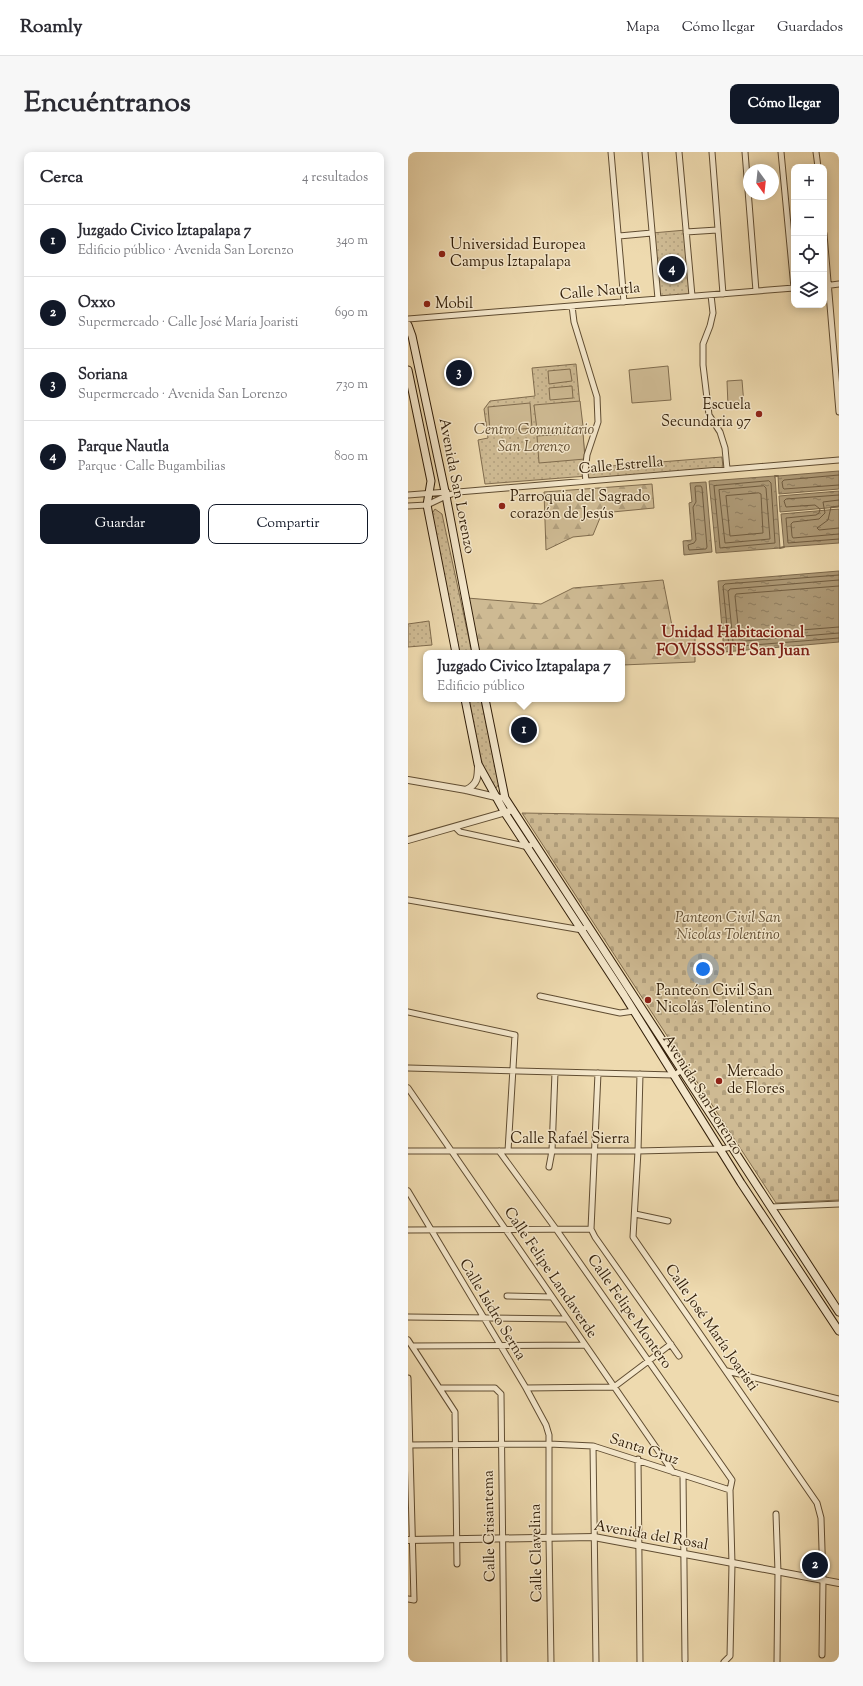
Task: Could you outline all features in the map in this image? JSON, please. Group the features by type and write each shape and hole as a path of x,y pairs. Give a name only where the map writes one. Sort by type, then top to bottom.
{"main road":[{"name":"Avenida San Lorenzo","path":"408,325 412,336 445,494 475,650"},
{"name":"Avenida San Lorenzo","path":"408,370 432,481 427,505 455,650"},
{"name":"Avenida San Lorenzo","path":"466,702 478,764 505,813 532,845"},
{"name":"Avenida San Lorenzo","path":"486,702 505,798 532,845 585,928 682,1070 838,1310"},
{"name":"Avenida San Lorenzo","path":"585,928 634,1011 741,1183 839,1331"}],"street":[{"path":"611,152 624,302"},
{"path":"645,152 658,299"},
{"path":"679,152 692,296"},
{"path":"712,152 723,294"},
{"path":"745,152 756,291"},
{"path":"781,152 792,272"},
{"path":"816,152 818,164"},
{"path":"686,232 718,230"},
{"path":"619,236 652,233"},
{"path":"824,236 825,272"},
{"path":"827,285 839,284"},
{"name":"Calle Nautla","path":"408,319 791,288"},
{"path":"711,295 713,313 703,344 703,365 709,415 720,432 725,448 727,469"},
{"path":"827,295 839,412"},
{"path":"572,306 574,322 597,397 598,422 587,455 585,472 586,481"},
{"name":"Calle Estrella","path":"408,495 445,494 839,460"},
{"name":"Calle Estrella","path":"408,506 427,505 445,494"},
{"path":"466,790 474,786 477,781 478,764"},
{"path":"408,780 466,790 497,798 505,798"},
{"path":"408,840 513,810"},
{"path":"455,827 460,832 532,845"},
{"path":"408,900 585,928"},
{"path":"540,996 620,1013 634,1011"},
{"path":"408,1012 515,1035 508,1151"},
{"path":"408,1068 674,1075 682,1070"},
{"path":"549,1167 552,1151 555,1072"},
{"path":"598,1073 591,1229 595,1237 679,1356"},
{"name":"Calle José María Joaristi","path":"640,1074 638,1151 633,1237 817,1503 821,1518 824,1580 822,1655"},
{"name":"Calle Felipe Landaverde","path":"408,1088 673,1472"},
{"name":"Calle Rafaél Sierra","path":"408,1151 638,1151 721,1149 732,1147"},
{"name":"Calle Felipe Montero","path":"499,1151 649,1360 732,1480 730,1490 732,1564 730,1656 724,1662"},
{"name":"Calle Isidro Serna","path":"408,1192 526,1388 546,1425 549,1435 549,1444"},
{"path":"771,1207 839,1204"},
{"path":"635,1214 668,1221"},
{"path":"408,1230 591,1229"},
{"path":"507,1296 552,1297"},
{"path":"825,1310 838,1310"},
{"path":"408,1317 567,1318"},
{"path":"408,1340 454,1412 456,1444 457,1564"},
{"path":"526,1388 614,1387 671,1344"},
{"path":"412,1346 585,1345"},
{"path":"727,1371 839,1399"},
{"path":"408,1378 410,1540 414,1600 408,1599"},
{"name":"Calle Crisantema","path":"440,1388 495,1388 501,1394 504,1662"},
{"name":"Santa Cruz","path":"409,1445 501,1443 593,1446 638,1459 683,1476 730,1490"},
{"name":"Calle Clavelina","path":"549,1444 548,1538 551,1662"},
{"path":"593,1446 596,1662"},
{"path":"638,1459 640,1662"},
{"path":"683,1476 685,1660"},
{"path":"776,1514 778,1572 777,1662"},
{"name":"Avenida del Rosal","path":"410,1540 594,1537 839,1583"}],"green space":[{"path":"686,230 692,296 658,299 652,233"},
{"name":"Centro Comunitario San Lorenzo","path":"576,364 586,468 722,457 723,468 587,479 587,476 485,484 478,440 488,438 484,409 490,401 535,396 532,368"},
{"path":"668,366 671,400 632,403 629,370"},
{"path":"570,369 572,381 549,384 548,371"},
{"path":"742,380 744,405 728,406 727,381"},
{"path":"572,386 573,398 550,400 549,388"},
{"path":"580,401 583,426 537,430 534,405"},
{"path":"530,403 532,428 490,432 488,407"},
{"path":"583,433 585,459 539,463 537,436"},
{"path":"652,484 654,508 602,513 593,535 573,537 546,550 544,492"},
{"path":"435,509 442,514 471,650 457,650 431,515"},
{"path":"663,580 674,636 695,638 695,662 625,665 625,650 478,650 467,598 541,604 573,588"},
{"path":"429,621 432,645 408,647 408,624"},
{"path":"468,702 482,702 499,784 496,788 490,787 484,779"},
{"name":"Panteon Civil San Nicolas Tolentino","path":"522,813 839,818 839,1200 776,1203"}],"water":[{"path":"839,471 839,489 779,494 778,476"},
{"path":"775,476 780,548 716,553 709,481"},
{"path":"706,482 712,552 684,555 683,541 692,540 689,503 692,502 690,483"},
{"path":"839,491 839,507 780,512 779,496"},
{"path":"839,509 839,543 784,547 781,514"},
{"path":"839,571 839,642 724,652 718,581"}],"waterway":[{"path":"780,548 784,547"}],"place":[{"name":"Universidad Europea Campus Iztapalapa","path":"442,254"},
{"name":"Parque Nautla","path":"672,269"},
{"name":"Mobil","path":"427,304"},
{"name":"Soriana","path":"459,373"},
{"name":"Escuela Secundaria 97","path":"759,414"},
{"name":"Parroquia del Sagrado corazón de Jesús","path":"502,506"},
{"name":"Juzgado Civico Iztapalapa 7","path":"524,730"},
{"name":"Panteón Civil San Nicolás Tolentino","path":"648,1000"},
{"name":"Mercado de Flores","path":"719,1081"},
{"name":"Oxxo","path":"815,1565"}],"district":[{"name":"Unidad Habitacional FOVISSSTE San Juan","path":"733,642"}]}
